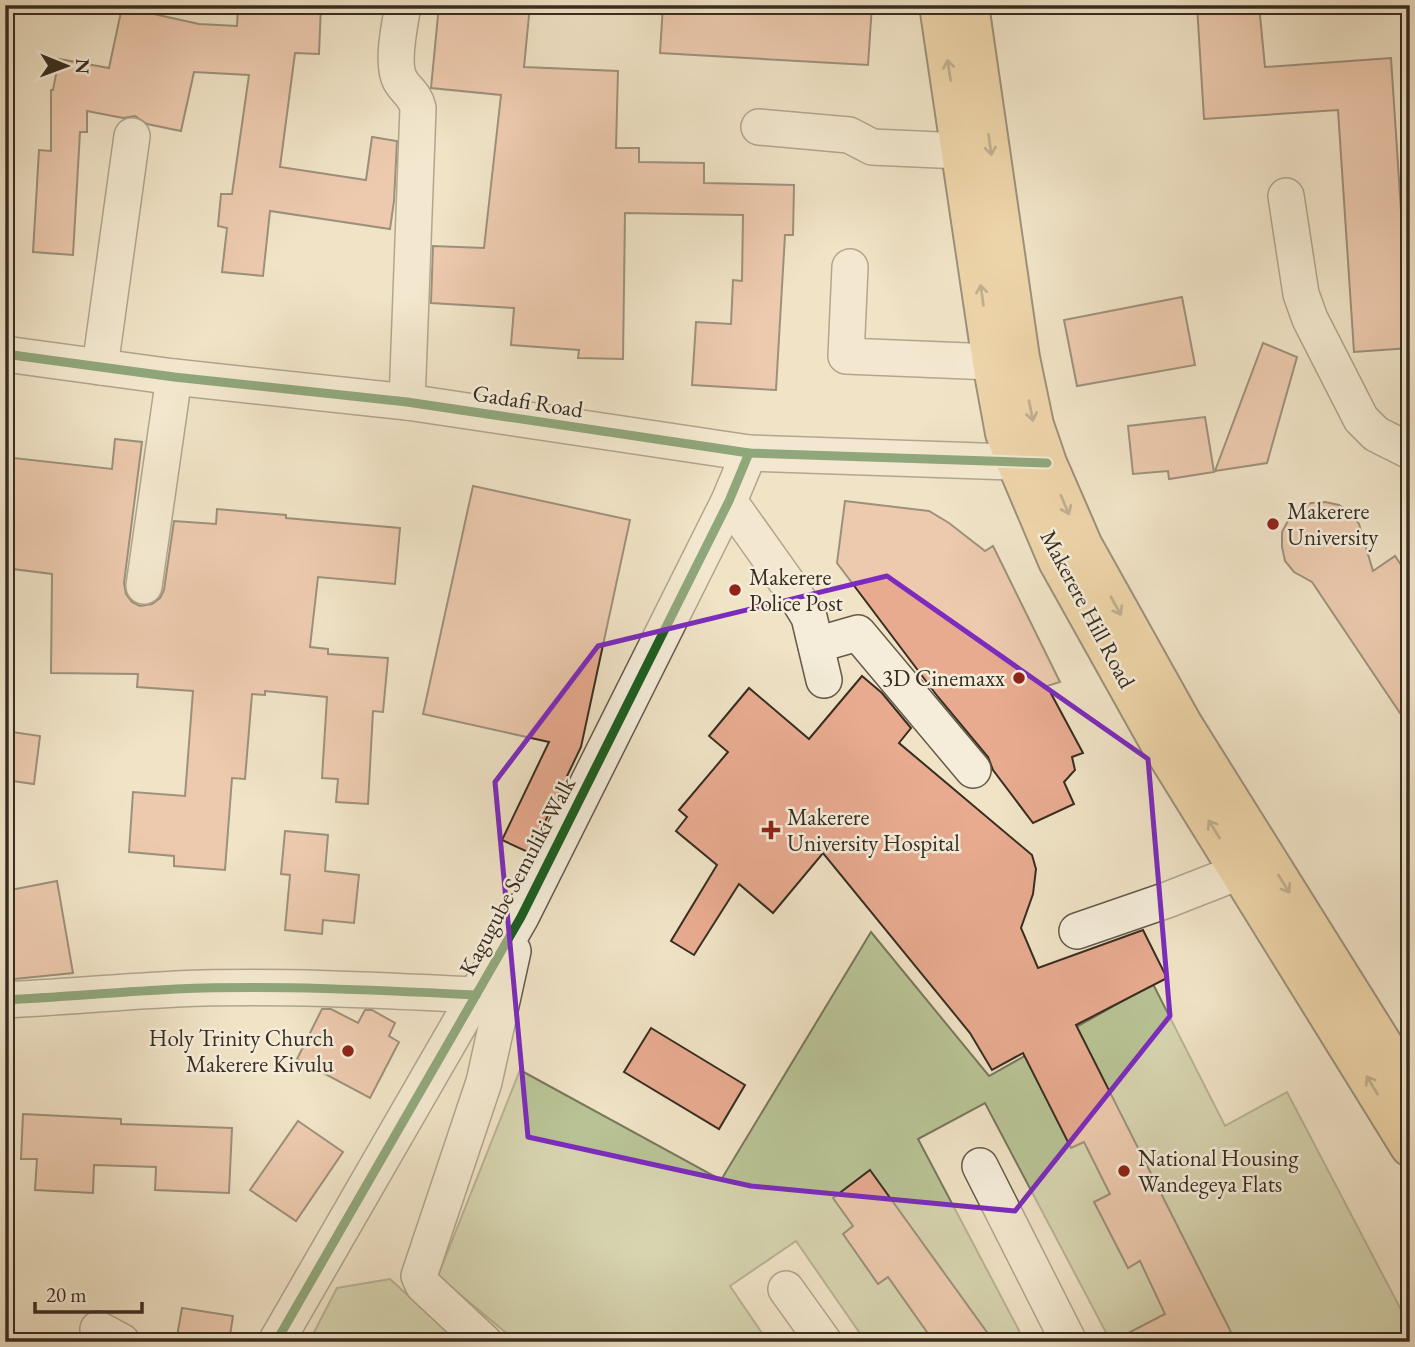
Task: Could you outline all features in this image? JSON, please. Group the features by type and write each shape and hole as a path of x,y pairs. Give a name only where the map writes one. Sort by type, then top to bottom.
{"main road":[{"name":"Makerere Hill Road","path":"940,5 992,362 1005,433 1031,463 1083,546 1183,725 1410,1088"},
{"name":"Makerere Hill Road","path":"969,5 1020,358 1034,425 1031,463 1058,561 1158,740 1409,1144"},
{"path":"1367,1019 1410,1030"}],"street":[{"path":"403,5 397,74 400,82 416,99 418,108 407,402"},
{"path":"759,127 849,135 872,147 961,151"},
{"path":"100,367 132,136"},
{"path":"1286,196 1301,294 1310,319 1361,419 1376,434 1410,451"},
{"path":"849,267 846,356 992,362"},
{"name":"Gadafi Road","path":"5,354 174,377 407,402 749,453 1031,463"},
{"path":"144,586 174,377"},
{"name":"Kagugube Semuliki Walk","path":"276,1342 521,917 729,501 749,453"},
{"path":"729,501 809,617 824,680"},
{"path":"816,645 859,633 973,770"},
{"path":"1077,931 1241,871"},
{"path":"484,1342 423,1285 419,1276 484,1082 521,917"},
{"path":"5,1000 177,989 244,988 360,989 476,995"},
{"path":"981,1166 1069,1342"},
{"path":"786,1289 824,1342"}],"highlighted area":[{"path":"887,576 1148,759 1170,1016 1015,1211 751,1186 528,1137 495,782 598,646"}],"green space":[{"path":"871,932 989,1076 1153,984 1225,1126 1287,1092 1410,1327 1410,1342 1111,1342 985,1103 918,1139 1025,1342 866,1342 796,1241 730,1286 768,1342 517,1342 438,1276 520,1070 721,1180"},
{"path":"390,1279 459,1342 309,1342 337,1288"}],"building":[{"path":"238,5 321,5 319,54 295,53 280,167 366,180 372,137 397,141 390,229 270,211 263,276 222,272 227,228 218,226 221,194 232,194 249,75 194,72 181,131 147,124 135,116 123,118 87,111 87,132 80,132 73,255 33,252 39,150 51,151 51,90 59,59 109,68 122,7 199,24 237,26"},
{"path":"439,5 530,5 524,67 618,71 616,148 639,148 639,162 704,163 704,183 794,185 793,235 785,235 776,390 692,385 696,322 731,324 733,280 742,281 743,215 625,213 623,359 578,358 579,350 511,345 514,308 431,303 433,246 484,248 501,95 431,88"},
{"path":"663,5 872,5 868,65 660,53"},
{"path":"1197,5 1259,5 1265,67 1391,58 1410,348 1354,352 1338,110 1204,119"},
{"path":"1182,297 1195,365 1077,386 1064,320"},
{"path":"1263,343 1297,357 1267,463 1215,471"},
{"path":"1205,417 1214,472 1169,479 1168,471 1133,474 1128,426"},
{"path":"115,439 142,442 124,583 126,594 132,602 140,606 152,604 160,598 164,590 174,521 216,524 217,509 400,528 395,584 318,577 310,647 328,649 328,654 388,658 383,712 373,711 368,804 336,802 338,779 322,778 327,697 265,691 265,695 252,694 245,779 232,778 225,870 174,866 174,856 129,852 133,792 185,796 193,691 137,687 138,674 51,673 52,574 5,568 5,457 112,469"},
{"path":"473,486 630,520 581,747 530,853 502,840 549,742 423,714"},
{"path":"845,501 929,511 985,551 993,546 1060,682 1047,686 1083,753 1072,757 1075,770 1064,782 1074,804 1033,823 993,770 988,757 938,697 837,563"},
{"path":"1311,503 1339,505 1351,513 1359,524 1373,571 1395,556 1410,578 1410,728 1312,582 1294,572 1285,561 1282,532 1289,519 1298,509"},
{"path":"862,676 882,693 911,728 899,743 1032,855 1036,869 1033,894 1021,928 1038,968 1143,930 1167,978 1076,1025 1236,1342 1111,1342 1165,1314 1140,1261 1128,1268 1094,1202 1110,1194 1084,1142 1071,1148 1023,1053 992,1070 970,1033 823,853 773,913 739,884 694,955 671,941 717,865 676,831 687,817 679,810 728,752 709,736 749,688 809,739"},
{"path":"5,731 40,736 34,784 5,780"},
{"path":"285,831 328,835 325,871 359,875 354,923 323,920 322,934 285,930 290,875 281,874"},
{"path":"57,881 73,973 5,980 5,891"},
{"name":"Holy Trinity Church Makerere Kivulu","path":"322,1009 331,1009 358,1023 365,1010 372,1010 395,1023 389,1036 399,1042 370,1098 297,1059"},
{"path":"651,1028 745,1085 719,1129 624,1072"},
{"path":"23,1114 121,1119 121,1124 232,1128 229,1193 155,1190 156,1167 94,1165 93,1193 35,1190 37,1159 21,1159"},
{"path":"298,1121 343,1152 296,1221 250,1190"},
{"path":"870,1170 994,1342 934,1342 888,1277 878,1284 843,1234 853,1226 833,1198"},
{"path":"182,1308 233,1316 229,1342 176,1342"}],"cycle path":[{"path":"5,354 174,377 407,402 749,453 1047,463"},
{"path":"276,1342 521,917 729,501 749,453"},
{"path":"5,1000 214,988 476,995"}],"place":[{"name":"Makerere University","path":"1273,524"},
{"name":"Makerere Police Post","path":"735,590"},
{"name":"3D Cinemaxx","path":"1019,678"},
{"name":"Makerere University Hospital","path":"771,830"},
{"name":"Holy Trinity Church Makerere Kivulu","path":"348,1051"},
{"name":"National Housing Wandegeya Flats","path":"1124,1171"}]}
